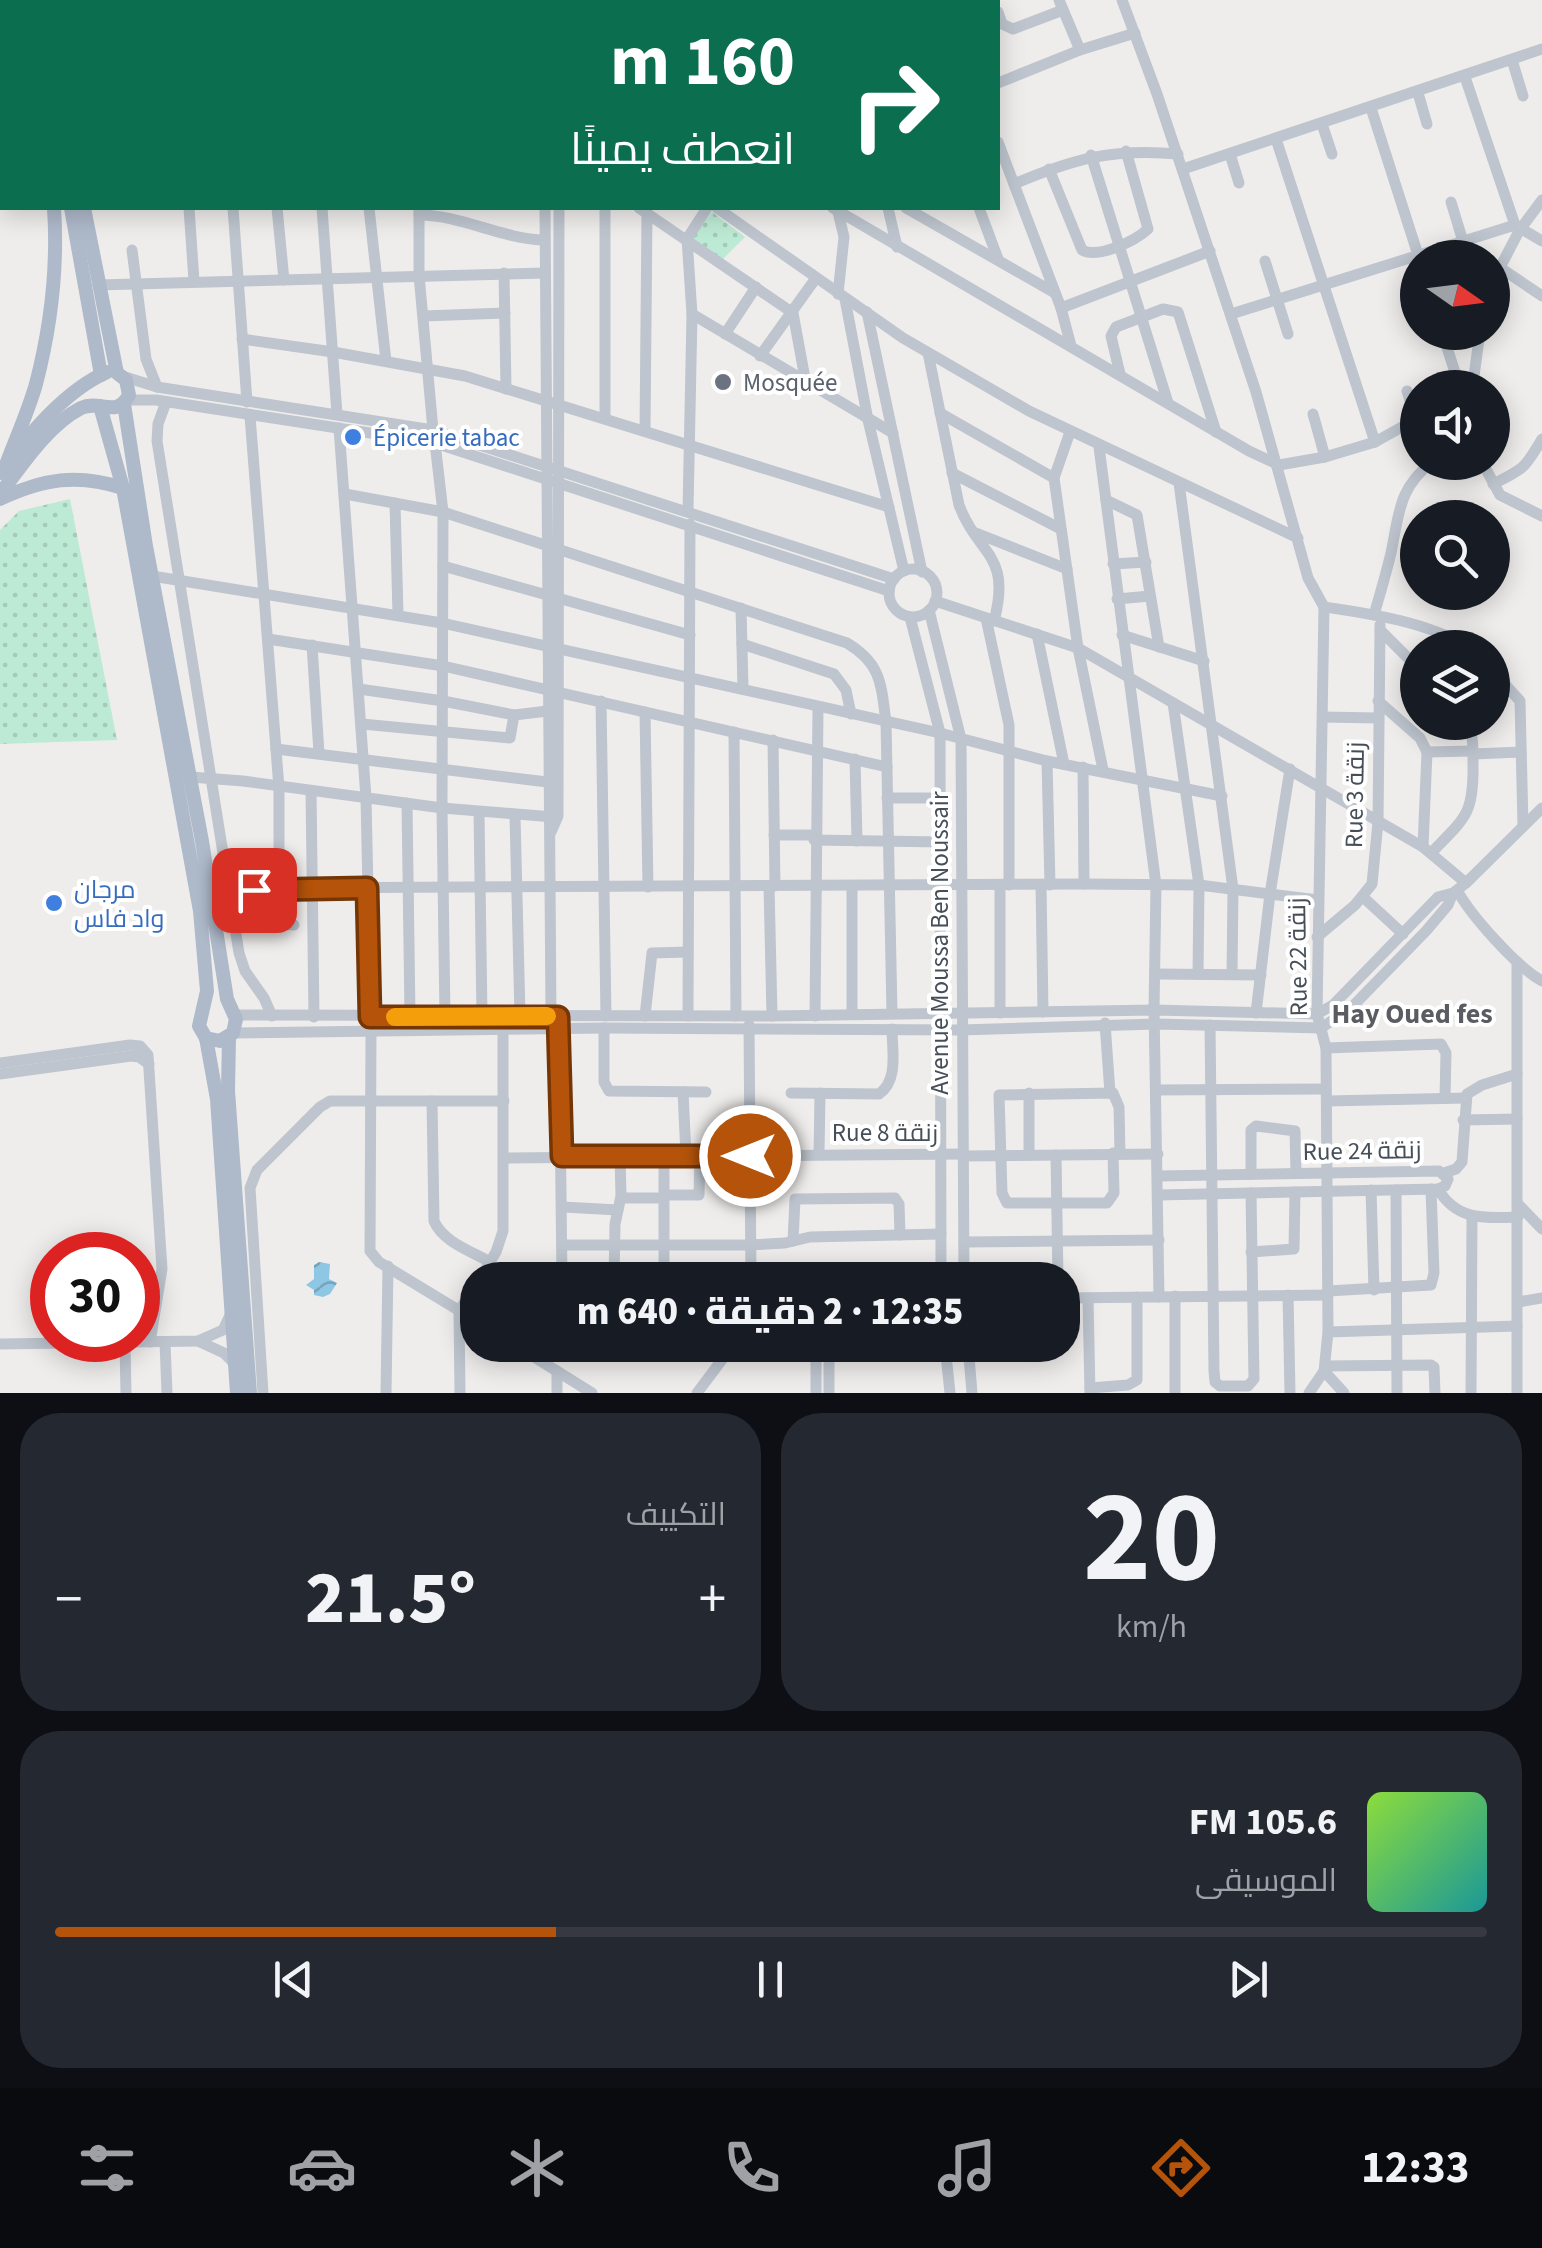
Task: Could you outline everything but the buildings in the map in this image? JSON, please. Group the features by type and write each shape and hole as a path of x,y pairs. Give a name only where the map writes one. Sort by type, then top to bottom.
{"main road":[{"path":"3,469 35,388 44,348 54,291 54,210"},
{"path":"71,210 109,376 129,390 125,402 152,576 232,1011 228,1091 250,1393"},
{"path":"84,210 109,376"},
{"path":"3,469 78,389 109,376"},
{"path":"109,376 92,392 123,488 200,911 207,975 205,1008"},
{"path":"0,497 50,434 76,411 99,405 110,409 125,402"},
{"path":"0,497 68,479 92,479 123,488"},
{"path":"232,1011 214,1003 199,1016 198,1026 206,1038 216,1099 237,1393"},
{"path":"206,1038 215,1041 231,1035"}],"street":[{"path":"1122,0 1231,314 1308,578 1324,607 1419,630"},
{"path":"1000,18 1002,24 1013,30 1061,5 1080,50"},
{"path":"1000,82 1135,33"},
{"path":"1183,169 1542,49"},
{"path":"1512,60 1523,96"},
{"path":"1465,77 1518,226 1542,241"},
{"path":"1418,93 1428,124"},
{"path":"1371,108 1413,240"},
{"path":"1322,124 1332,154"},
{"path":"1276,138 1375,442"},
{"path":"1000,147 1061,308 1071,346"},
{"path":"1014,184 1091,156 1126,151 1178,154"},
{"path":"1049,169 1082,250 1094,254 1148,230 1126,151"},
{"path":"1230,154 1240,183"},
{"path":"1091,156 1168,403"},
{"path":"1510,243 1518,226 1542,200"},
{"path":"1451,202 1463,240"},
{"path":"189,210 194,280"},
{"path":"232,210 247,402"},
{"path":"277,210 284,280"},
{"path":"322,210 337,414"},
{"path":"369,210 386,361"},
{"path":"546,210 544,273 552,402"},
{"path":"559,210 546,595 553,648 551,887 563,1262"},
{"path":"606,210 606,418"},
{"path":"643,210 645,431"},
{"path":"643,210 793,313 806,384"},
{"path":"688,1016 692,314 687,239 706,210"},
{"path":"720,210 928,353 1070,432 1298,538"},
{"path":"837,210 844,237 842,297 889,506 896,581 894,608 910,617 932,606 1078,648 1322,787 1427,850 1470,909 1517,962 1542,981"},
{"path":"839,210 1278,465 1325,457 1375,442 1400,428"},
{"path":"888,210 897,247"},
{"path":"910,210 1055,293"},
{"path":"980,210 998,259"},
{"path":"445,1016 443,512 419,275 419,211 510,237 545,240"},
{"path":"1467,240 1518,226"},
{"path":"132,250 146,359 157,387"},
{"path":"1061,308 1210,251"},
{"path":"1265,261 1288,334"},
{"path":"1231,314 1400,261"},
{"path":"504,273 506,389"},
{"path":"98,285 544,273"},
{"path":"1510,274 1542,296"},
{"path":"760,356 816,278"},
{"path":"725,334 756,286"},
{"path":"1120,374 1112,331 1120,324 1162,309 1178,312 1216,432"},
{"path":"867,312 922,572 935,586 932,606"},
{"path":"424,316 505,313"},
{"path":"692,314 894,433"},
{"path":"242,340 430,369 606,418 692,448 889,506"},
{"path":"928,353 964,519 987,548 1000,587 990,620 1011,752 1000,1013"},
{"path":"109,376 337,414 434,436 896,581 922,572"},
{"path":"125,402 166,402 339,428 434,436"},
{"path":"166,402 157,432 228,892 242,966 272,1016"},
{"path":"940,413 1054,478"},
{"path":"1313,414 1325,457"},
{"path":"250,416 279,788 279,924 294,925"},
{"path":"339,428 366,798 370,1243 373,1258 459,1310 460,1393"},
{"path":"1070,432 1054,478 1078,648 1103,770"},
{"path":"1493,484 1530,462 1542,439"},
{"path":"1100,447 1156,885 1159,1297"},
{"path":"952,473 1059,528"},
{"path":"552,474 560,550 560,598 553,648"},
{"name":"Rue 3 زنقة","path":"1363,897 1372,884 1378,822 1378,620 1396,512 1414,480"},
{"path":"1491,480 1508,501 1542,516"},
{"path":"1179,483 1233,889 1232,974"},
{"path":"345,494 443,512 847,642 866,655 879,677 886,722 892,1013"},
{"path":"1106,500 1137,516 1159,647"},
{"path":"395,503 398,614"},
{"path":"976,532 1068,569"},
{"path":"1113,564 1146,562"},
{"path":"443,566 690,636"},
{"path":"152,576 442,623 940,733 1046,761 1222,796"},
{"path":"1117,599 1150,596"},
{"name":"Avenue Moussa Ben Noussair","path":"932,606 960,739 964,1262"},
{"name":"Rue 22 زنقة","path":"1324,607 1317,1014 1326,1048 1325,1369"},
{"path":"740,608 743,689"},
{"name":"Avenue Moussa Ben Noussair","path":"910,617 940,733 941,1262"},
{"path":"1378,620 1400,646"},
{"path":"1037,634 1064,764"},
{"path":"1122,635 1204,661"},
{"path":"268,639 442,666 887,768"},
{"path":"742,644 834,674 846,690 851,714"},
{"path":"312,645 320,753"},
{"path":"359,689 443,700 514,715 548,712"},
{"path":"1510,690 1520,701 1523,826"},
{"path":"553,692 548,712 548,782 553,817"},
{"path":"1378,700 1420,738 1427,752 1427,850"},
{"path":"600,701 610,1022 606,1088 618,1092 706,1092"},
{"path":"1173,703 1199,885 1198,974"},
{"path":"815,1016 818,708"},
{"path":"645,712 648,887"},
{"path":"362,724 510,738 514,715"},
{"path":"1323,717 1378,718"},
{"path":"734,732 734,886 750,1156 750,1262"},
{"path":"772,1016 773,740"},
{"path":"1427,850 1471,808 1472,740"},
{"path":"276,749 548,782"},
{"path":"1427,752 1520,752"},
{"path":"855,760 857,841"},
{"path":"1043,1012 1046,761"},
{"path":"1083,767 1084,884"},
{"path":"1256,1013 1290,769"},
{"path":"190,777 442,808 553,817"},
{"path":"311,792 314,1017"},
{"path":"887,798 941,798"},
{"path":"407,803 410,1017"},
{"path":"610,1022 646,1016 688,1016 892,1029 1156,1024 1321,1028 1350,1008 1414,944 1458,889 1542,808"},
{"path":"479,812 482,1016"},
{"path":"515,816 520,1016"},
{"path":"774,836 942,842"},
{"path":"228,892 280,888 1084,884 1199,885 1318,900"},
{"path":"852,886 852,1014"},
{"path":"231,1035 445,1016 610,1022 1105,1010 1317,1014 1333,1005 1438,896 1458,889"},
{"path":"1317,938 1363,897 1403,934"},
{"path":"646,1016 652,952 688,952"},
{"path":"1517,962 1517,1393"},
{"path":"1156,974 1261,975"},
{"path":"1105,1010 1111,1093"},
{"path":"232,1011 503,1031 556,1021"},
{"path":"432,1102 434,1221 452,1242 490,1262 503,1231 503,1017"},
{"path":"1210,1025 1215,1382 1233,1389 1248,1386 1254,1378 1250,1193"},
{"path":"791,1093 884,1091 892,1075 892,1029"},
{"path":"1326,1048 1441,1044 1446,1053 1445,1098"},
{"path":"0,1063 130,1045 144,1048 149,1064 160,1232"},
{"path":"0,1074 131,1056 149,1064"},
{"path":"1444,1172 1456,1169 1462,1162 1463,1120 1470,1090 1517,1074"},
{"path":"1157,1090 1466,1098"},
{"path":"563,1207 699,1195 683,1092"},
{"path":"1029,1093 1029,1155"},
{"path":"1111,1093 1119,1108 1112,1199 1099,1204 1007,1203 1002,1194 999,1095 1111,1093"},
{"path":"819,1154 820,1094"},
{"path":"263,1393 251,1206 252,1179 266,1160 320,1107 330,1102 504,1101"},
{"path":"1463,1120 1517,1119"},
{"path":"1251,1174 1252,1130 1256,1126 1295,1132 1296,1174"},
{"name":"Rue 8 زنقة","path":"504,1158 1158,1154"},
{"path":"1056,1155 1058,1262"},
{"path":"616,1262 620,1156"},
{"path":"664,1156 664,1262"},
{"name":"Rue 24 زنقة","path":"1159,1176 1444,1172 1447,1183 1435,1189 1159,1195"},
{"path":"1435,1189 1451,1206 1472,1218 1518,1211 1542,1229"},
{"path":"1080,1298 1288,1295 1426,1287 1433,1281 1435,1189"},
{"path":"1371,1190 1374,1290"},
{"path":"1396,1190 1396,1393"},
{"path":"1251,1252 1296,1247 1295,1192"},
{"path":"792,1241 795,1199 894,1198 900,1204 900,1235"},
{"path":"1471,1393 1472,1218"},
{"path":"564,1246 750,1246 810,1237 941,1234"},
{"path":"160,1237 160,1281"},
{"path":"964,1242 1159,1240"},
{"path":"386,1393 388,1266"},
{"path":"1288,1295 1290,1393"},
{"path":"1175,1296 1175,1393"},
{"path":"1088,1298 1090,1390 1138,1380 1137,1297"},
{"path":"1518,1302 1542,1298"},
{"path":"160,1342 198,1341 223,1330 232,1309"},
{"path":"1328,1332 1518,1326"},
{"path":"198,1341 224,1353 235,1364"},
{"path":"165,1342 167,1393"},
{"path":"0,1344 30,1344"},
{"path":"125,1362 126,1393"},
{"path":"544,1362 592,1393"},
{"path":"697,1393 720,1362"},
{"path":"816,1362 816,1393"},
{"path":"829,1362 829,1393"},
{"path":"947,1362 950,1393"},
{"path":"969,1362 972,1393"},
{"path":"1325,1369 1434,1366 1435,1393"},
{"path":"1309,1393 1325,1369"},
{"path":"1325,1369 1344,1393"},
{"path":"557,1370 557,1393"}],"green space":[{"path":"712,212 745,237 722,260 692,239"},
{"path":"70,499 117,740 0,744 0,530 19,511"}],"water":[{"path":"330,1264 329,1279 337,1283 323,1297 314,1295 314,1290 306,1285 314,1279 314,1265"}],"slow traffic":[{"path":"395,1017 547,1016"}],"place":[{"name":"Mosquée","path":"723,382"},
{"name":"Épicerie tabac","path":"353,437"},
{"name":"مرجان واد فاس","path":"54,903"}],"district":[{"name":"Hay Oued fes","path":"1412,1013"}],"route":[{"path":"254,890 367,888 370,1017 558,1017 562,1156 750,1156"}]}
